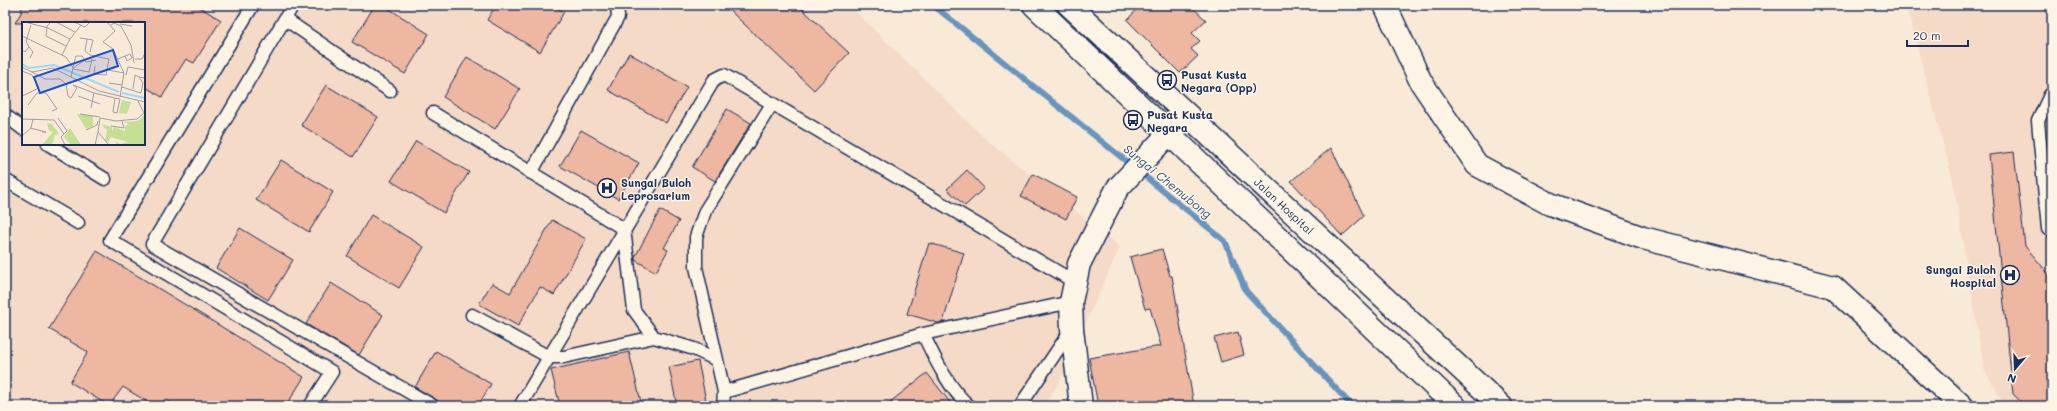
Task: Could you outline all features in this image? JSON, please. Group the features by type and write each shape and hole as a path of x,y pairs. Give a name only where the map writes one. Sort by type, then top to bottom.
{"main road":[{"path":"1034,5 1162,141 1455,406"},
{"name":"Jalan Hospital","path":"1069,5 1500,406"},
{"path":"1385,5 1421,82 1477,165 1550,204 1643,238 1833,287 1962,406"},
{"path":"1081,406 1072,328 1072,292 1078,264 1117,189 1186,115"}],"lane":[{"path":"253,5 110,240 332,372 310,406"},
{"path":"293,5 152,244 433,406"},
{"path":"531,173 618,17 617,5"},
{"path":"285,19 390,91"},
{"path":"520,406 714,80 724,75 1072,292"},
{"path":"2052,94 2050,95 2038,121 2048,229 2052,232"},
{"path":"723,406 724,392 696,267 696,237 705,212 772,104"},
{"path":"433,113 624,229"},
{"path":"5,115 22,128"},
{"path":"50,145 105,179"},
{"path":"5,180 78,223"},
{"path":"624,229 634,310 654,337"},
{"path":"724,392 1072,292"},
{"path":"472,314 550,357 564,357 654,337 694,349 717,360"},
{"path":"1020,406 1072,328"},
{"path":"923,334 940,368 962,400 969,406"},
{"path":"527,395 532,406"}],"path":[{"path":"2050,5 2052,9"}],"shaded area":[{"name":"Sungai Buloh Leprosarium","path":"5,5 849,5 982,136 1120,247 1058,384 1044,406 5,406"},
{"name":"Sungai Buloh Hospital","path":"1906,5 2052,5 2052,406 2005,406 1984,369 1953,181"}],"building":[{"path":"21,5 196,5 221,20 194,63 186,59 162,97 145,87 145,22 15,23 22,11"},
{"path":"375,5 383,5 429,34 405,74 352,42"},
{"path":"496,5 553,5 564,12 540,52 487,20"},
{"path":"724,5 798,5 849,53 814,90"},
{"path":"1141,5 1190,5 1206,20 1192,33 1200,41 1191,49 1198,56 1180,73 1127,20"},
{"path":"629,53 687,87 666,123 608,90"},
{"path":"467,57 520,89 495,129 443,97"},
{"path":"326,85 378,117 353,157 301,125"},
{"path":"727,109 751,123 715,181 692,167"},
{"path":"581,130 639,163 618,199 560,166"},
{"path":"416,141 469,172 444,213 391,181"},
{"path":"1331,148 1364,216 1342,236 1291,181"},
{"path":"2014,152 2025,246 2052,278 2052,406 2025,406 2013,394 1989,155"},
{"path":"281,160 333,192 309,232 256,200"},
{"path":"967,170 984,188 965,206 947,189"},
{"path":"1033,174 1077,197 1066,219 1021,196"},
{"path":"660,210 679,221 664,248 668,250 656,272 635,260 635,257"},
{"path":"371,215 424,247 399,288 347,256"},
{"path":"552,220 586,239 554,295 540,287 518,326 479,304 492,283 510,293"},
{"path":"240,228 293,260 268,300 216,268"},
{"path":"929,243 964,253 943,322 938,323 907,314"},
{"path":"1162,249 1170,276 1172,276 1194,406 1098,406 1089,358 1161,346 1150,308 1145,309 1130,257"},
{"path":"97,251 304,377 286,406 176,406 165,399 161,406 154,406 123,387 109,406 70,382 88,352 49,329"},
{"path":"331,283 383,315 359,355 306,324"},
{"path":"1238,332 1244,355 1221,362 1214,338"},
{"path":"436,351 491,384 478,406 442,406 437,400 415,387"},
{"path":"629,352 642,406 560,406 551,370"},
{"path":"698,361 707,406 677,406 669,367"},
{"path":"927,373 953,406 885,406"}],"waterway":[{"name":"Sungai Chemubong","path":"933,5 1225,241 1246,291 1352,406"}],"place":[{"name":"Pusat Kusta Negara (Opp)","path":"1167,80"},
{"name":"Pusat Kusta Negara","path":"1133,120"},
{"name":"Sungai Buloh Leprosarium","path":"607,188"},
{"name":"Sungai Buloh Hospital","path":"2010,275"}]}
